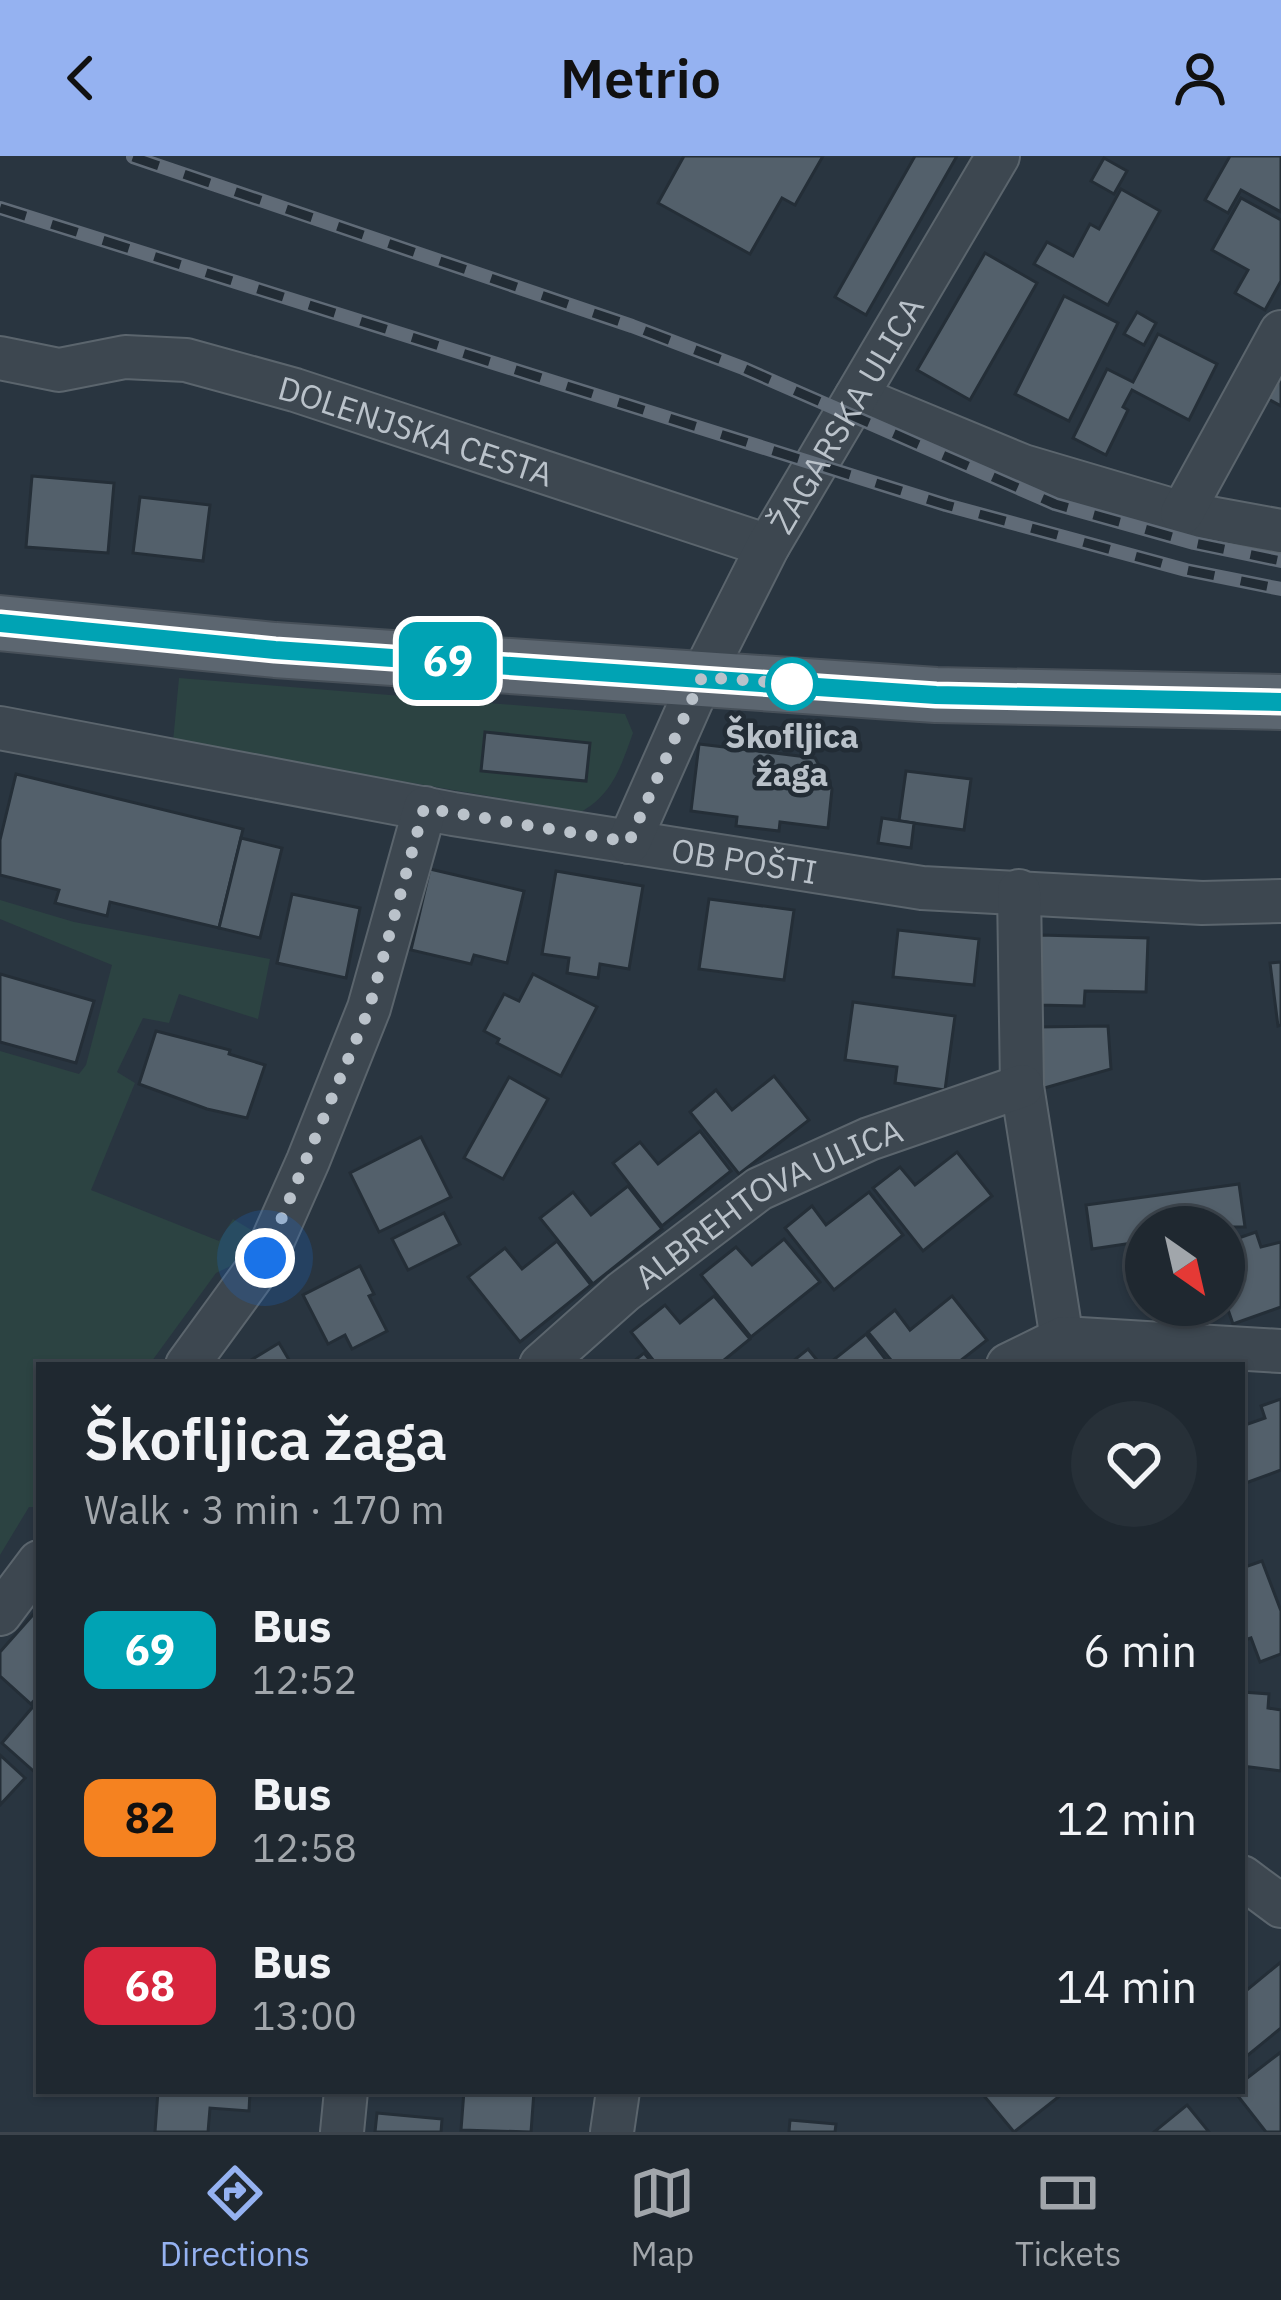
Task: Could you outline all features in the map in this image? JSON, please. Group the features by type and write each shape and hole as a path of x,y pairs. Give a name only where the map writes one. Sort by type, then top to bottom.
{"main road":[{"path":"0,623 275,650 936,695 1281,702"}],"street":[{"name":"ŽAGARSKA ULICA","path":"629,842 702,677 768,546 998,156"},
{"path":"1182,513 1281,332"},
{"name":"DOLENJSKA CESTA","path":"0,358 59,370 125,357 185,360 295,390 768,546"},
{"path":"856,397 1023,466 1182,513 1281,531"},
{"name":"OB POŠTI","path":"1,729 424,808 922,888 1202,903 1281,901"},
{"path":"189,1362 265,1258 308,1161 369,1009 424,808"},
{"path":"1019,891 1022,1086 1065,1351"},
{"name":"ALBREHTOVA ULICA","path":"544,1362 623,1292 759,1189 869,1139 1022,1086"},
{"path":"1020,1362 1065,1351 1281,1351"},
{"path":"2,1606 36,1566"},
{"path":"1245,1879 1281,1906"},
{"path":"342,2132 346,2094"},
{"path":"612,2132 618,2094"}],"green space":[{"path":"179,678 625,714 633,733 608,788 581,812 173,742"},
{"path":"0,900 74,922 270,959 258,1019 179,994 169,1023 143,1018 117,1072 135,1083 91,1190 219,1241 233,1219 253,1231 237,1263 216,1273 151,1362 36,1362 36,1507 29,1507 0,1555 0,1051 79,1074 86,1065 112,965 0,919"}],"building":[{"path":"684,156 823,156 795,205 782,198 750,254 658,203"},
{"path":"915,156 957,156 866,315 835,297"},
{"path":"1230,156 1281,156 1281,212 1241,190 1228,213 1205,200"},
{"path":"1104,158 1127,171 1114,194 1091,181"},
{"path":"1121,189 1160,211 1108,305 1034,264 1047,242 1073,256 1090,224 1099,229"},
{"path":"1241,198 1281,220 1281,281 1265,310 1235,293 1248,270 1212,250"},
{"path":"985,253 1037,283 970,400 917,370"},
{"path":"1064,296 1118,323 1069,421 1015,394"},
{"path":"1137,312 1156,323 1144,345 1124,334"},
{"path":"1158,334 1217,364 1189,420 1132,390 1123,407 1128,410 1106,455 1073,438 1107,369 1133,382"},
{"path":"1281,372 1281,406 1268,399"},
{"path":"32,476 114,483 108,553 26,547"},
{"path":"140,497 210,505 203,561 133,553"},
{"path":"485,732 590,743 586,781 481,771"},
{"path":"699,744 815,758 832,789 828,828 780,822 779,831 736,826 737,817 691,811"},
{"path":"906,771 971,779 964,830 899,821"},
{"path":"16,774 243,829 219,928 110,902 107,916 55,903 59,890 0,875 0,840"},
{"path":"882,818 914,823 911,848 878,843"},
{"path":"241,838 282,848 260,938 219,928"},
{"path":"430,869 524,891 507,963 474,955 471,964 411,950"},
{"path":"556,871 643,886 629,969 600,964 598,978 567,973 569,958 542,954"},
{"path":"292,894 360,908 346,978 277,963"},
{"path":"709,899 794,910 784,980 699,969"},
{"path":"898,930 979,939 974,985 893,977"},
{"path":"1040,935 1148,938 1146,992 1085,991 1084,1006 1038,1005"},
{"path":"1281,962 1281,1025 1278,1026 1270,963"},
{"path":"0,974 94,1001 76,1063 0,1042"},
{"path":"533,974 597,1007 561,1076 497,1043 499,1039 484,1031 504,994 519,1001"},
{"path":"853,1002 955,1016 945,1090 895,1083 897,1067 845,1060"},
{"path":"1108,1026 1111,1069 1041,1089 1036,1027"},
{"path":"156,1031 230,1050 229,1054 265,1065 247,1118 139,1084"},
{"path":"774,1076 809,1120 739,1174 690,1112 716,1090 732,1110"},
{"path":"509,1077 548,1099 503,1179 464,1158"},
{"path":"700,1131 731,1171 662,1226 613,1163 640,1142 658,1164"},
{"path":"421,1137 451,1197 379,1232 350,1173"},
{"path":"957,1152 992,1196 923,1251 873,1188 900,1167 915,1185"},
{"path":"1239,1184 1242,1206 1125,1206 1125,1244 1092,1249 1086,1205"},
{"path":"628,1186 662,1229 593,1284 540,1218 573,1192 591,1215"},
{"path":"869,1192 903,1235 834,1290 785,1228 812,1206 826,1225"},
{"path":"444,1213 460,1244 408,1270 392,1239"},
{"path":"1256,1232 1261,1247 1281,1242 1281,1307 1245,1320 1245,1236"},
{"path":"784,1239 820,1282 751,1337 701,1275 736,1247 752,1265"},
{"path":"557,1241 591,1285 520,1342 468,1277 505,1248 522,1269"},
{"path":"360,1266 387,1331 352,1349 345,1335 328,1344 303,1295"},
{"path":"714,1296 750,1339 722,1362 655,1362 631,1332 665,1305 680,1323"},
{"path":"952,1296 987,1340 959,1362 893,1362 868,1332 895,1310 910,1330"},
{"path":"866,1334 888,1362 831,1362"},
{"path":"279,1343 290,1362 252,1362"},
{"path":"808,1349 819,1362 792,1362"},
{"path":"1281,1399 1281,1470 1245,1483 1245,1425 1265,1418 1261,1406"},
{"path":"1262,1561 1281,1611 1281,1654 1260,1662 1251,1638 1245,1640 1245,1567"},
{"path":"36,1611 36,1698 31,1704 0,1676 0,1652"},
{"path":"1245,1692 1269,1694 1268,1708 1281,1710 1281,1771 1245,1766"},
{"path":"36,1703 36,1773 2,1743"},
{"path":"0,1755 25,1778 0,1805"},
{"path":"1281,1962 1281,2028 1245,2058 1245,1992"},
{"path":"1281,2052 1281,2132 1266,2132 1236,2094 1245,2094 1245,2080"},
{"path":"158,2094 250,2094 249,2111 210,2108 208,2132 155,2132"},
{"path":"464,2094 534,2094 531,2132 461,2130"},
{"path":"982,2094 1062,2094 1014,2132"},
{"path":"1187,2105 1209,2132 1154,2132"},
{"path":"377,2113 442,2119 441,2132 375,2132"},
{"path":"790,2120 836,2124 835,2132 789,2132"}],"railway":[{"path":"133,157 632,326 743,368 1055,504 1194,543 1281,561"},
{"path":"0,208 946,505 1186,570 1281,589"}],"bus line":[{"name":"69","path":"0,623 275,650 936,695 1281,702"}],"place":[{"name":"Škofljica žaga","path":"792,684"}],"route":[{"path":"265,1258 369,1009 424,808 629,842 702,677 796,684 792,684"}]}
